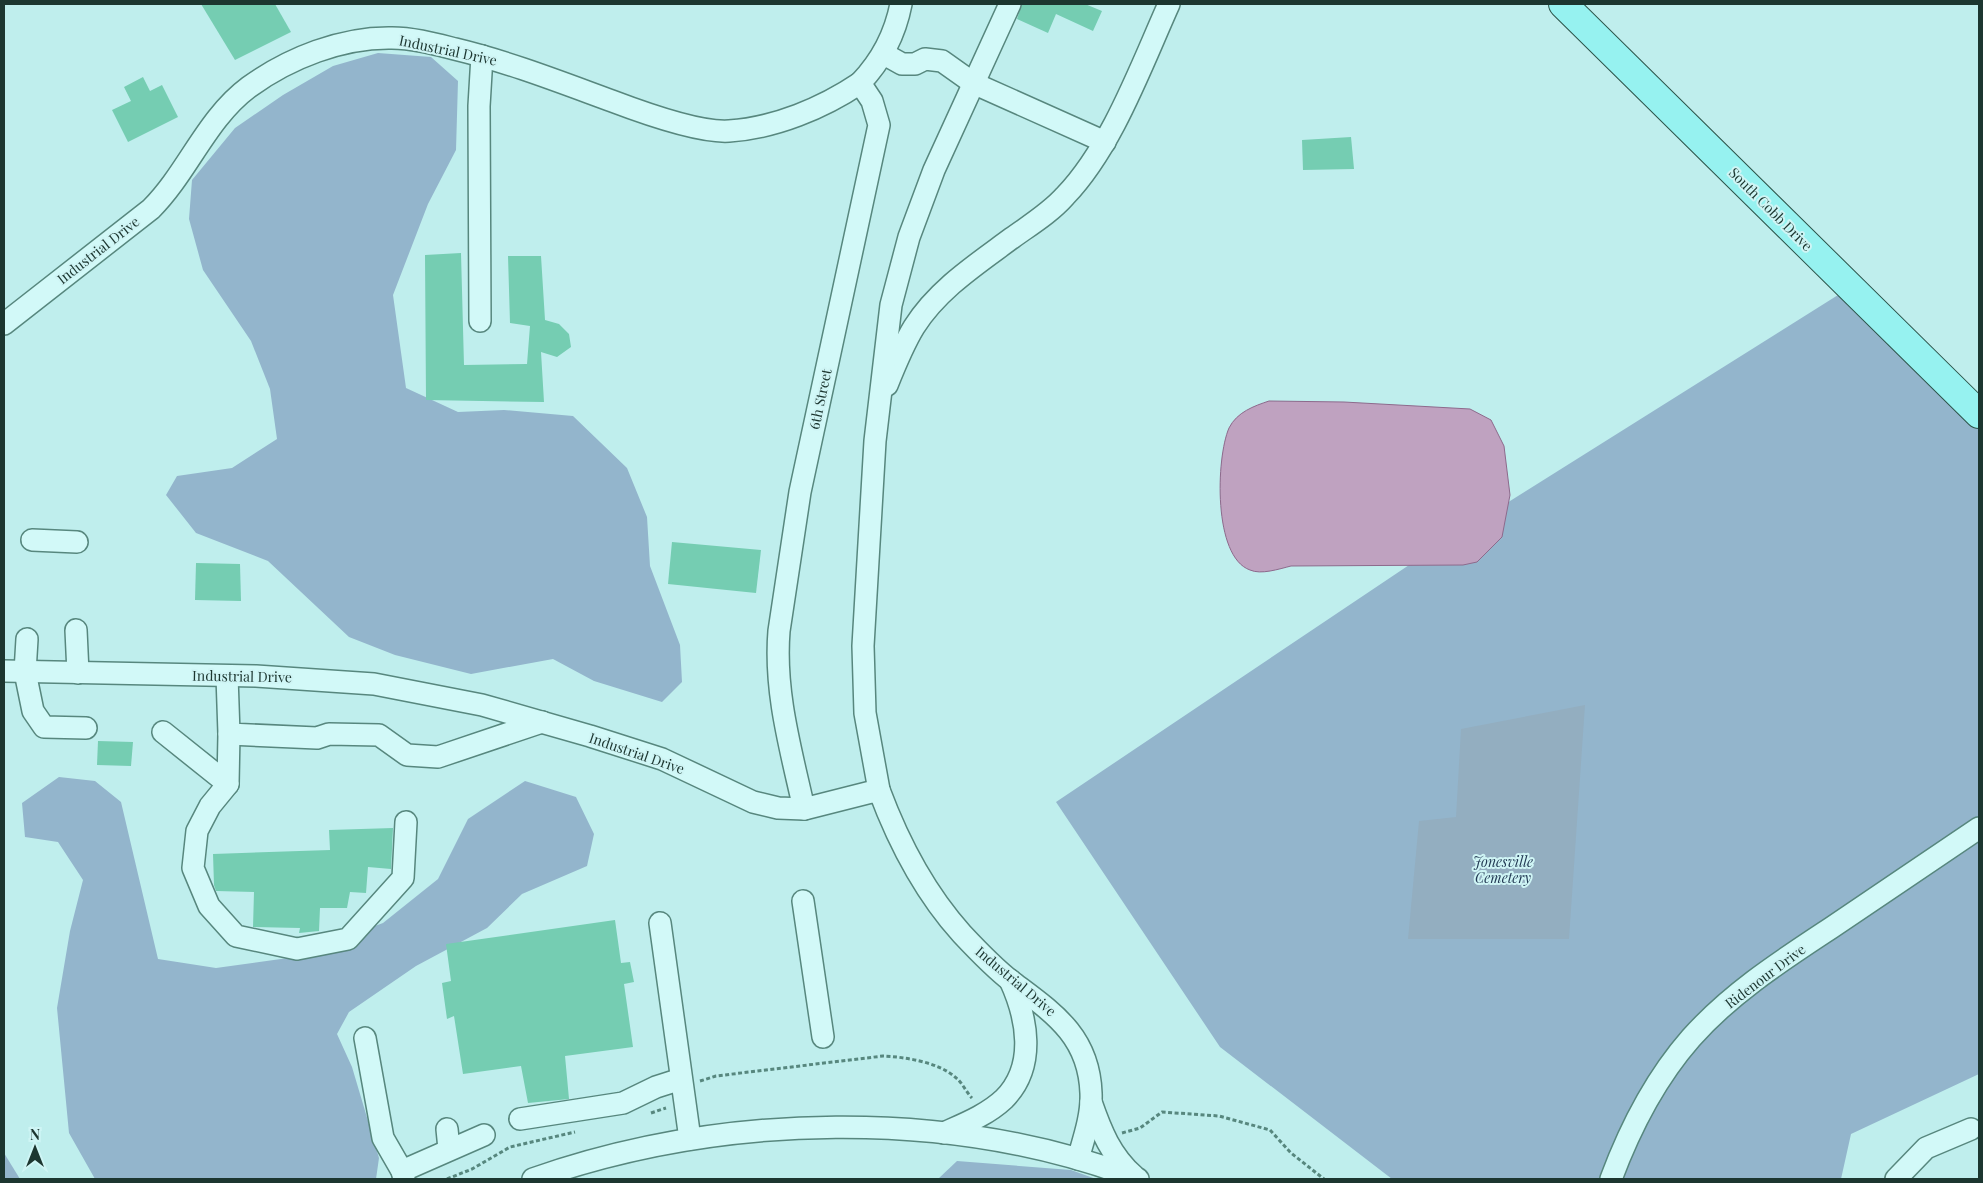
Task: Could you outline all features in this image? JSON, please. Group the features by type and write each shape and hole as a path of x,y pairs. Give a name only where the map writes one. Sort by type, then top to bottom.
{"main road":[{"name":"South Cobb Drive","path":"1563,4 1979,414"}],"street":[{"path":"860,83 884,54 898,21 901,4"},
{"path":"879,790 865,713 863,677 864,623 879,404 891,305 901,265 934,170 1010,4"},
{"path":"879,404 903,346 931,305 953,283 1065,197 1091,166 1105,142 1169,4"},
{"name":"Industrial Drive","path":"4,324 151,209 166,192 230,103 272,73 295,60 353,40 393,38 436,44 482,56 549,78 648,115 728,131 805,113 838,98 860,83"},
{"path":"884,54 902,64 915,64 925,59 942,62 974,83 1105,142"},
{"path":"480,321 478,106 482,56"},
{"name":"6th Street","path":"804,809 780,697 777,652 778,631 800,492 879,125 872,101 860,83"},
{"path":"32,540 76,542"},
{"path":"76,630 78,673"},
{"path":"28,639 26,672 33,711 44,727 86,728"},
{"name":"Industrial Drive","path":"4,671 227,676 312,679 374,684 445,696 542,722 662,758 753,802 778,808 804,809 879,790 902,842 932,895 961,932 1010,979 1043,1004 1068,1027 1086,1061 1090,1078 1091,1101 1078,1159"},
{"path":"227,676 228,784 210,806 197,831 192,868 209,906 236,936 297,949 348,939 404,878 406,822"},
{"path":"229,734 317,738 329,734 379,735 407,755 438,757 542,722"},
{"path":"163,732 228,784"},
{"name":"Ridenour Drive","path":"1611,1179 1628,1135 1666,1070 1690,1039 1716,1013 1746,986 1775,965 1979,828"},
{"path":"803,901 824,1037"},
{"path":"660,922 690,1139"},
{"path":"943,1133 970,1121 1003,1100 1018,1076 1024,1061 1026,1032 1017,996 1010,979"},
{"path":"366,1038 383,1138 403,1175 448,1139 484,1135"},
{"path":"520,1119 623,1103 656,1087 681,1079"},
{"path":"1091,1101 1110,1149 1120,1163 1137,1179"},
{"path":"533,1179 613,1155 690,1139 771,1130 853,1128 943,1133 1034,1148 1078,1159 1137,1179"},
{"path":"1896,1179 1926,1148 1971,1129"}],"green space":[{"path":"378,53 431,57 458,81 456,150 428,204 393,295 406,388 458,412 504,410 573,416 627,468 647,517 650,566 680,645 682,682 662,702 594,681 553,659 471,674 395,655 349,637 268,561 196,533 166,495 177,476 232,468 277,439 270,389 251,341 203,270 189,219 192,180 235,128 283,95 333,66"},
{"path":"1846,290 1979,416 1979,1074 1851,1134 1841,1179 1392,1179 1220,1047 1056,802 1424,555"},
{"name":"Jonesville Cemetery","path":"1585,705 1569,939 1408,939 1419,821 1456,817 1461,729"},
{"path":"59,777 95,781 121,802 158,959 216,968 288,958 383,923 438,879 468,819 525,781 576,797 594,834 587,866 522,894 487,928 416,966 349,1012 337,1034 352,1067 379,1158 376,1179 95,1179 69,1133 57,1008 70,931 83,880 58,842 25,837 22,803"},
{"path":"4,1153 20,1179 4,1179"},
{"path":"957,1161 1071,1170 1096,1179 938,1179"}],"shaded area":[{"path":"1269,401 1344,402 1470,409 1491,420 1504,446 1510,495 1502,537 1477,562 1463,565 1291,566 1265,572 1250,570 1238,561 1229,547 1221,505 1222,461 1225,442 1232,422 1246,410"}],"building":[{"path":"201,4 275,4 291,32 235,60"},
{"path":"1022,4 1085,4 1102,11 1093,31 1056,14 1048,33 1017,19"},
{"path":"143,77 150,91 162,85 178,117 128,142 112,110 131,101 124,87"},
{"path":"1351,137 1354,169 1303,170 1302,140"},
{"path":"461,253 464,365 527,364 530,326 510,323 508,256 541,256 545,320 559,324 569,334 571,347 557,357 541,352 544,402 426,400 425,255"},
{"path":"672,542 761,550 756,593 668,584"},
{"path":"196,563 240,564 241,601 195,600"},
{"path":"98,741 133,742 131,766 97,765"},
{"path":"393,828 391,869 368,867 366,893 350,892 347,908 320,908 319,931 299,933 300,928 253,927 254,892 216,891 214,885 213,854 330,850 329,830"},
{"path":"615,920 621,963 630,962 634,982 624,984 633,1047 565,1056 569,1099 528,1103 521,1066 463,1074 454,1016 447,1019 442,983 451,981 446,944"}]}
